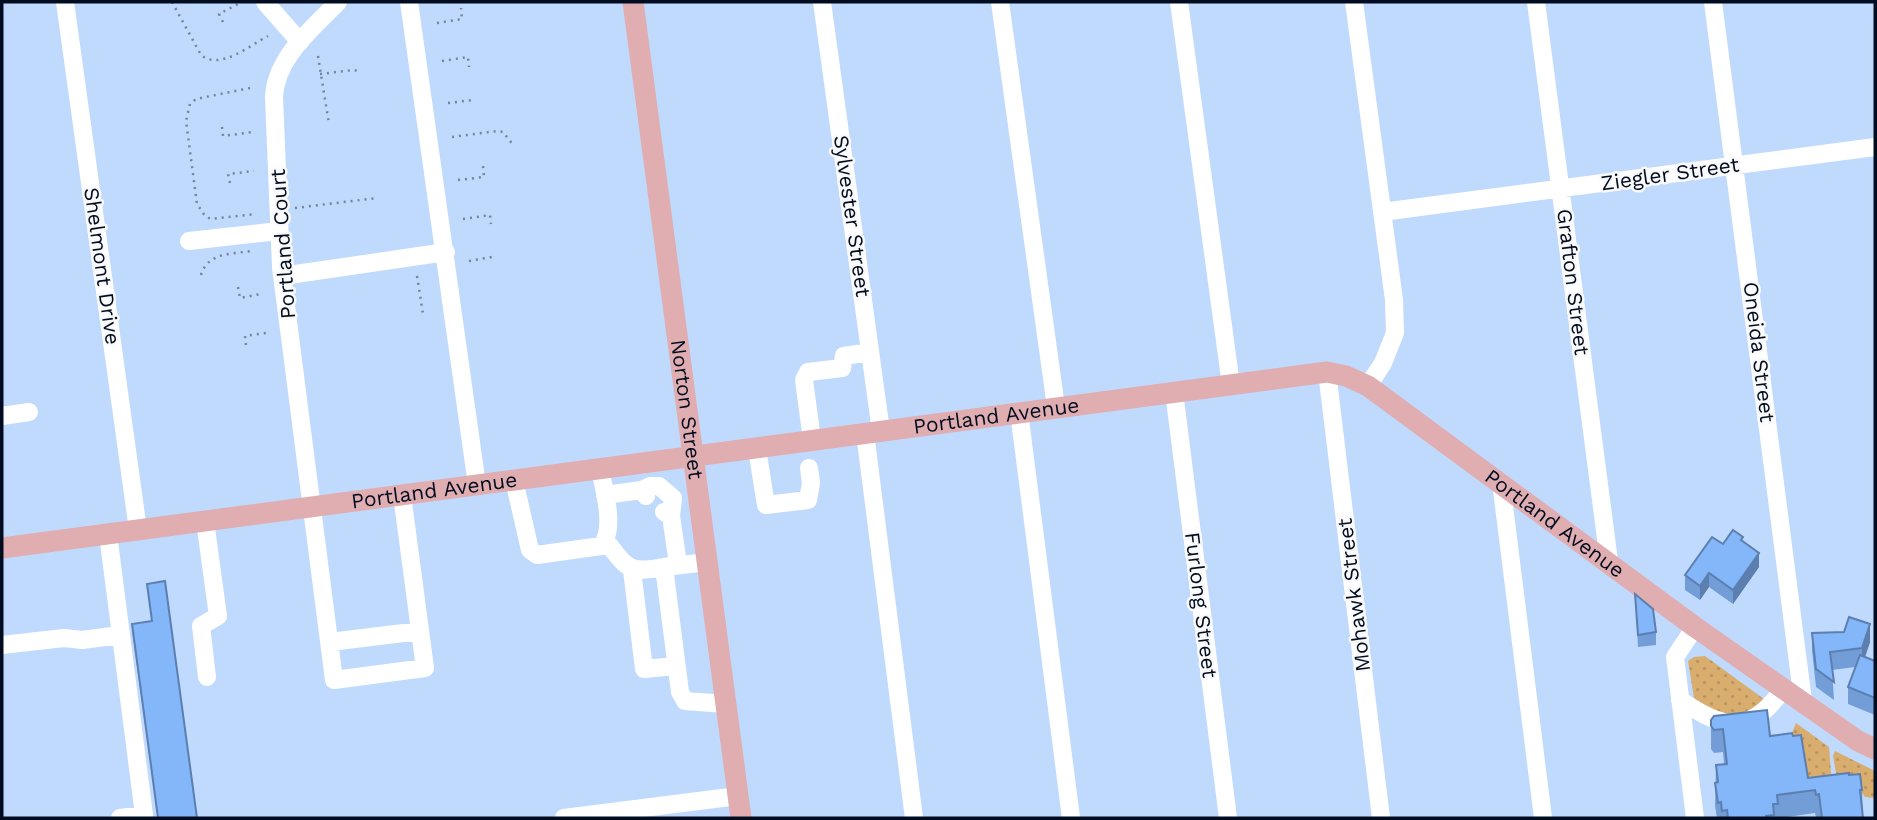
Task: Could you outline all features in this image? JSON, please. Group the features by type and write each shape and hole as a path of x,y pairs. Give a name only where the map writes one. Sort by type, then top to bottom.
{"main road":[{"name":"Norton Street","path":"633,2 741,818"},
{"name":"Portland Avenue","path":"2,548 1327,372 1346,376 1368,386 1502,482 1695,627 1858,741 1875,749"}],"street":[{"name":"Shelmont Drive","path":"65,2 138,530"},
{"path":"265,2 300,42"},
{"name":"Portland Court","path":"338,2 300,42 282,66 275,92 282,276 334,680 425,668 420,631"},
{"path":"409,2 477,485"},
{"name":"Sylvester Street","path":"822,2 870,352 873,432 914,818"},
{"path":"1000,2 1056,408"},
{"path":"1179,2 1231,384"},
{"path":"1354,2 1394,300 1395,333 1383,363 1368,386"},
{"name":"Grafton Street","path":"1536,2 1609,561"},
{"name":"Oneida Street","path":"1713,2 1803,701"},
{"name":"Ziegler Street","path":"1382,212 1875,147"},
{"path":"190,241 279,231"},
{"path":"282,276 446,253"},
{"path":"812,440 804,380 808,372 842,368 844,356 870,352"},
{"name":"Mohawk Street","path":"1327,372 1381,818"},
{"name":"Furlong Street","path":"1174,392 1228,818"},
{"path":"2,416 29,412"},
{"path":"1019,412 1071,818"},
{"path":"757,449 766,505 808,499 811,483 809,468"},
{"path":"514,480 530,550 537,555 601,546 606,541 609,532 606,495 600,469"},
{"path":"1502,482 1543,818"},
{"path":"606,495 644,493 650,486 659,486 673,498 669,518 676,666 680,692 685,701 726,704"},
{"path":"330,642 420,631 402,495"},
{"path":"669,518 702,524"},
{"path":"205,521 218,616 201,626 207,677"},
{"path":"108,534 144,815 120,818"},
{"path":"606,541 626,567 632,570 707,562"},
{"path":"632,570 644,669 676,666"},
{"path":"1695,627 1675,657 1695,818"},
{"path":"2,645 120,635"},
{"path":"1680,700 1707,718 1723,722 1754,720 1769,709 1784,688"},
{"path":"564,818 738,796"}],"path":[{"path":"172,2 201,55 209,61 220,61 268,36"},
{"path":"223,22 219,14 242,2"},
{"path":"437,23 462,19 461,8"},
{"path":"317,56 328,124"},
{"path":"442,61 468,57 469,67"},
{"path":"320,74 359,71"},
{"path":"250,88 196,99 190,104 186,121 197,204 201,212 211,219 257,214"},
{"path":"448,103 473,100"},
{"path":"222,127 223,136 253,132"},
{"path":"452,137 503,132 514,146"},
{"path":"458,180 484,177 483,166"},
{"path":"229,183 228,174 254,171"},
{"path":"292,209 377,198"},
{"path":"464,219 490,215 491,224"},
{"path":"201,275 203,267 214,257 256,251"},
{"path":"469,261 492,257"},
{"path":"417,276 424,314"},
{"path":"238,287 240,298 261,294"},
{"path":"246,345 244,336 267,333"}],"shaded area":[{"path":"1705,656 1768,702 1762,711 1723,720 1695,704 1688,661 1694,657"},
{"path":"1796,723 1829,747 1832,785 1815,795 1790,738"},
{"path":"1835,751 1875,771 1875,798 1865,797 1860,790 1838,785 1833,756"}],"building":[{"path":"1733,530 1743,537 1741,540 1759,553 1733,590 1709,573 1700,586 1685,575 1712,537 1723,544"},
{"path":"165,581 197,818 158,818 132,624 152,621 147,584"},
{"path":"1635,594 1653,609 1656,632 1638,635"},
{"path":"1849,617 1870,624 1862,648 1830,652 1834,682 1816,669 1812,633 1844,632"},
{"path":"1860,655 1875,661 1875,698 1848,687"},
{"path":"1767,710 1770,736 1792,733 1793,736 1801,735 1808,778 1860,774 1863,818 1822,818 1819,794 1816,795 1815,790 1777,795 1778,804 1773,804 1774,815 1766,818 1728,818 1727,810 1722,811 1721,802 1718,803 1715,783 1718,782 1716,765 1727,764 1723,729 1714,730 1711,720 1714,716"}]}
